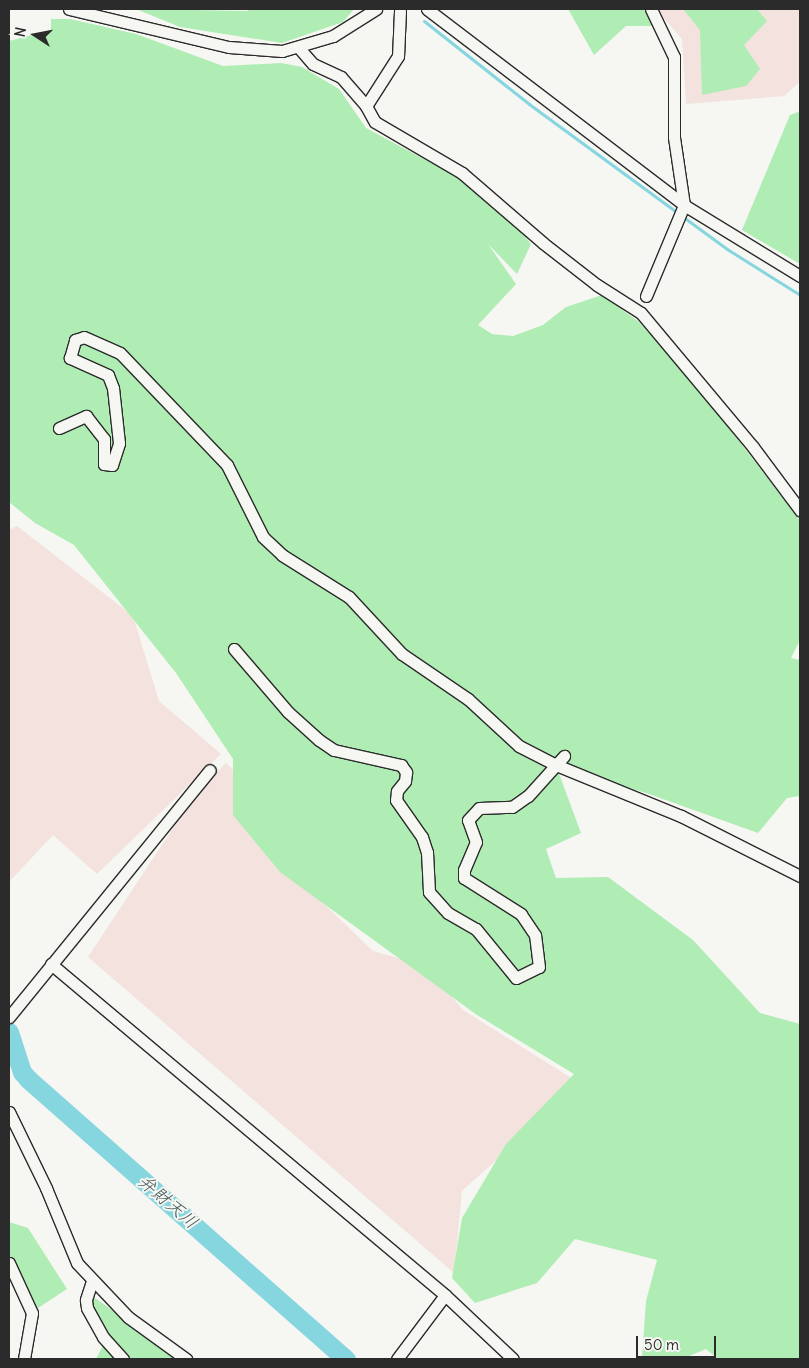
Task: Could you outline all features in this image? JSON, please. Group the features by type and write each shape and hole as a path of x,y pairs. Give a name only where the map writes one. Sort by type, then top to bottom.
{"street":[{"path":"69,9 228,47 255,51 299,48 333,36 376,9"},
{"path":"427,9 684,205 800,276"},
{"path":"646,296 684,205 674,137 674,56 651,9"},
{"path":"366,106 398,56 400,11"},
{"path":"299,48 313,64 341,77 366,106 375,122 462,173 551,249 597,285 641,313 753,447 800,510"},
{"path":"59,428 86,416 104,439 104,464 112,465 120,443 113,388 108,375 70,358 75,340 84,337 120,353 226,465 263,537 282,555 349,597 402,654 468,698 519,746 556,765 680,816 800,876"},
{"path":"234,648 288,712 319,740 334,750 401,765 406,772 405,781 397,790 396,800 424,844 429,892 448,913 476,929 516,978 539,967 534,935 521,914 464,878 464,870 476,842 468,820 479,808 512,807 528,796 564,756"},
{"path":"9,1017 210,770"},
{"path":"51,964 445,1295 513,1359"},
{"path":"9,1112 46,1188 67,1244 92,1281 128,1317 186,1359"},
{"path":"9,1263 32,1313 24,1359"},
{"path":"92,1281 86,1300 88,1308 103,1337 123,1359"},
{"path":"398,1359 445,1295"}],"shaded area":[{"path":"656,9 800,9 800,82 784,96 686,104 682,39"},
{"path":"17,526 133,616 159,701 221,754 97,874 53,835 9,882 9,530"},
{"path":"226,763 267,802 266,848 373,951 426,966 463,1010 581,1084 462,1191 454,1273 88,957 193,798"}],"green space":[{"path":"136,9 248,11 248,9 354,9 343,22 282,43 180,27"},
{"path":"568,9 651,9 660,26 626,26 594,55"},
{"path":"683,9 757,9 767,21 744,45 760,69 746,86 702,95 700,30"},
{"path":"51,19 70,19 136,34 223,66 281,63 302,67 339,89 366,128 491,195 531,244 517,274 488,244 516,284 478,325 492,334 513,336 543,325 566,307 602,295 639,322 703,394 800,521 800,640 791,658 800,660 800,796 787,798 758,833 649,794 560,767 558,771 581,833 546,849 556,878 608,877 693,940 760,1013 800,1024 800,1359 718,1359 706,1349 682,1359 642,1359 646,1301 657,1260 575,1239 537,1283 475,1303 452,1278 462,1218 506,1144 574,1074 477,1015 280,872 233,815 233,759 176,673 74,545 35,523 9,502 9,41 51,30"},
{"path":"798,112 800,114 800,264 742,230 790,115"},
{"path":"9,1222 28,1228 67,1289 35,1310 9,1279"},
{"path":"88,1293 181,1359 96,1359 102,1347 87,1308"}],"waterway":[{"path":"424,21 529,104 727,249 800,295"},
{"name":"弁財天川","path":"9,1032 22,1072 28,1079 346,1359"}]}
